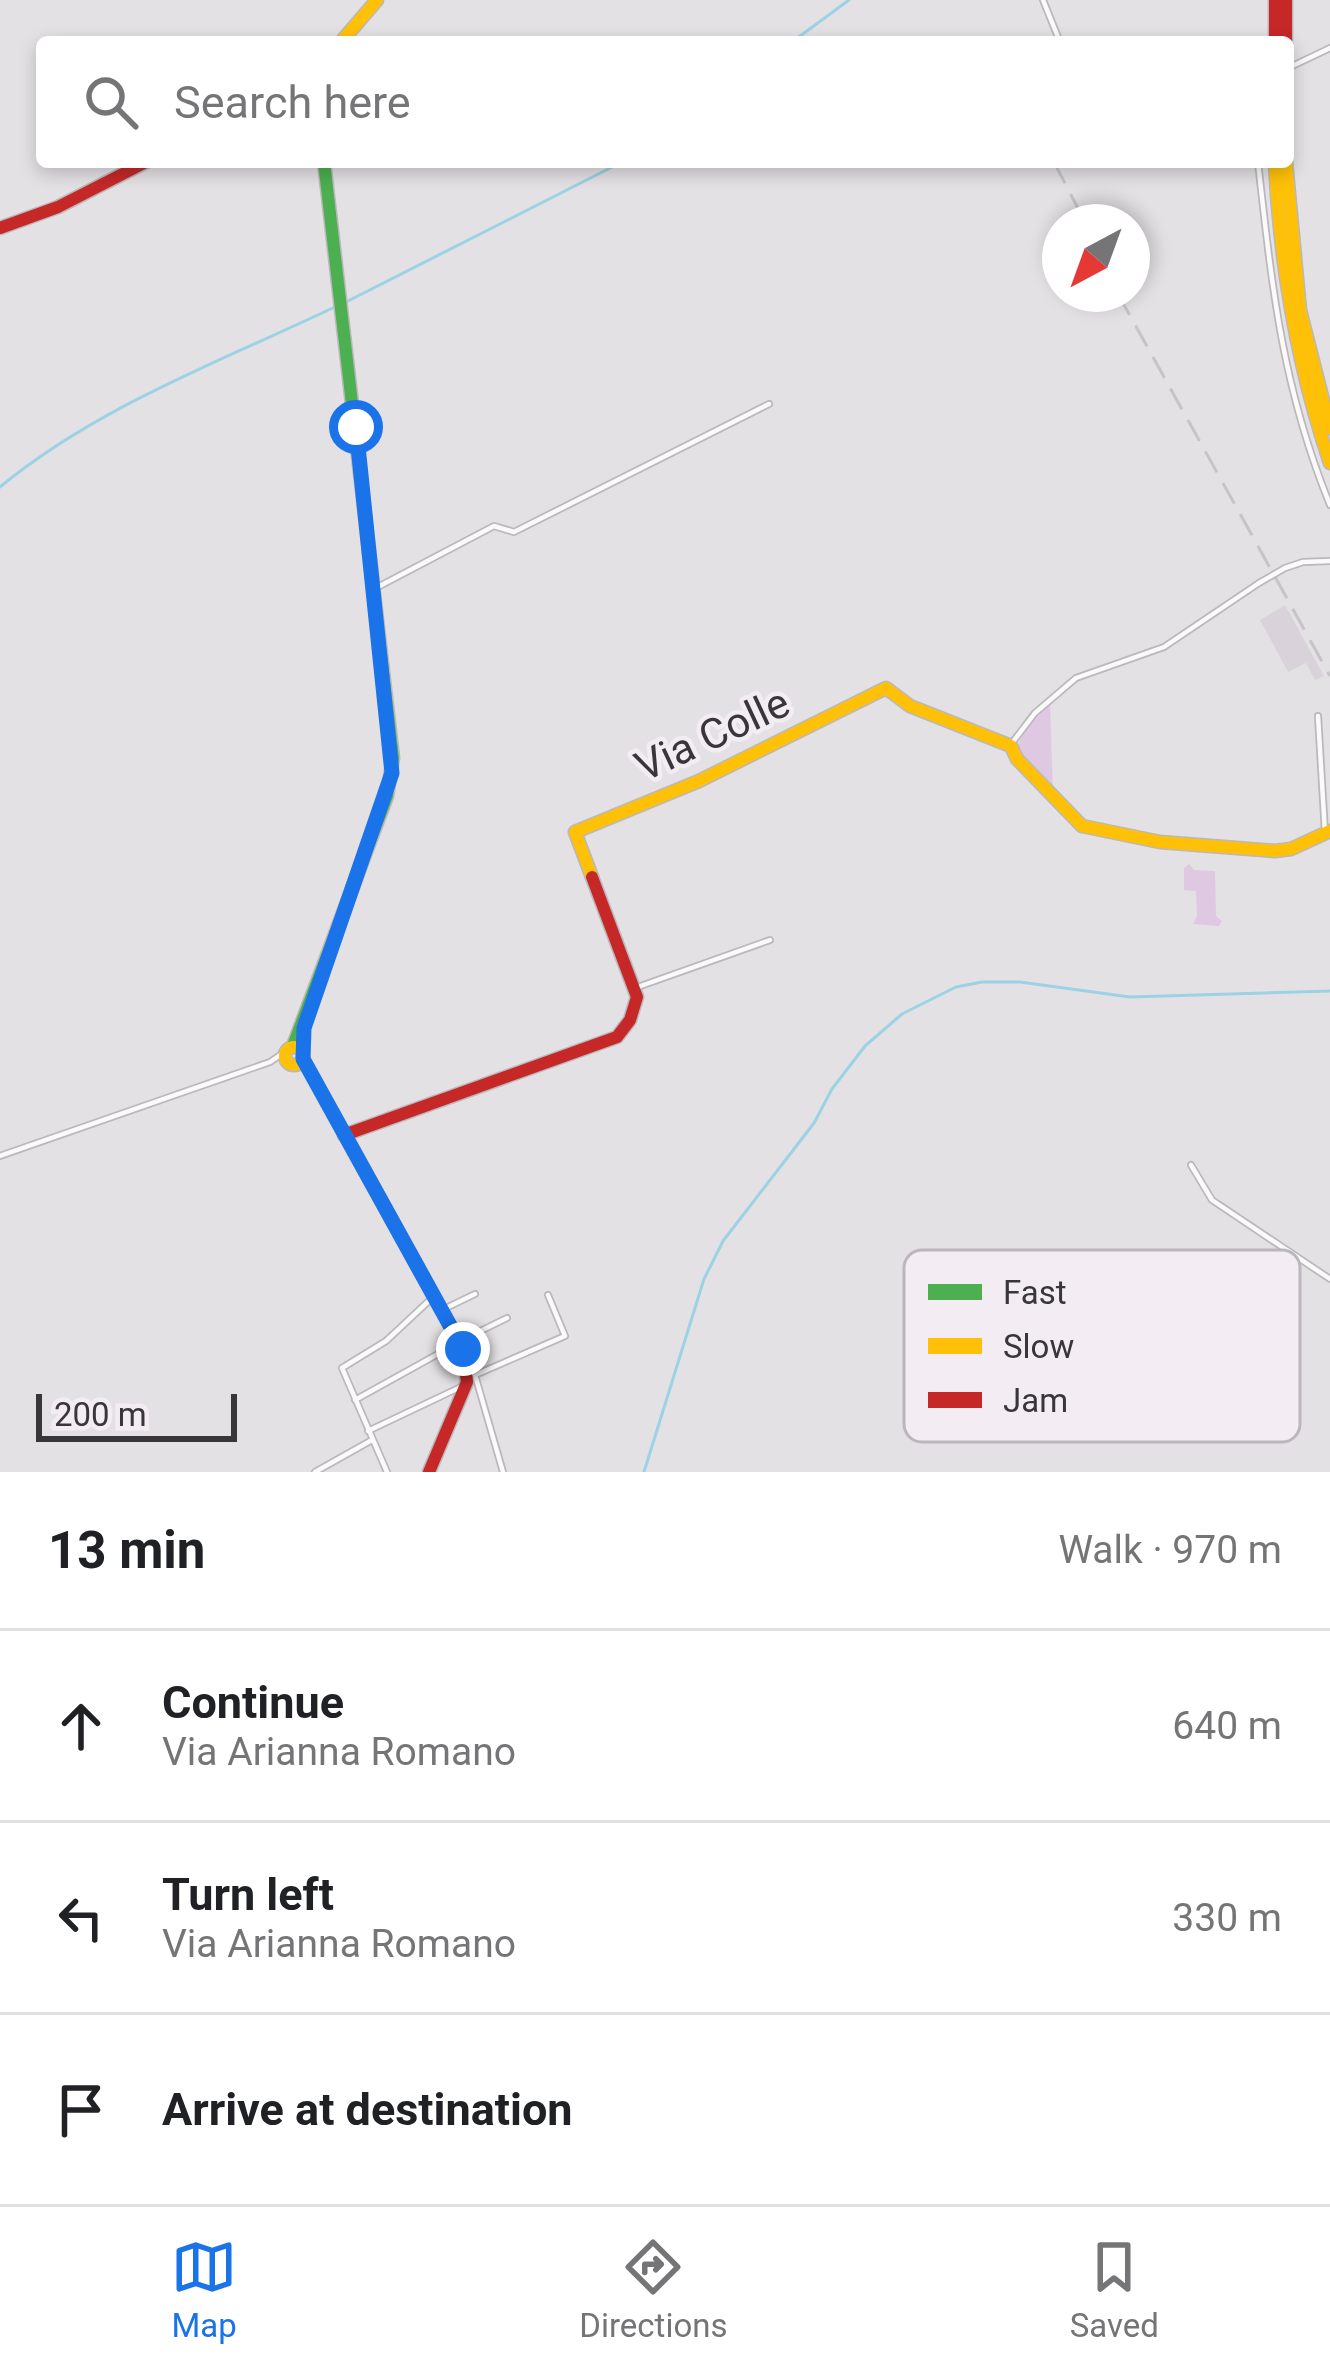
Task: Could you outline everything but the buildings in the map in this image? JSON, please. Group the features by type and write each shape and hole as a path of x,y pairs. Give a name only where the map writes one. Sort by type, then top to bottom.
{"main road":[{"path":"346,36 376,0"},
{"path":"1275,0 1275,36"},
{"path":"1286,0 1286,36"},
{"path":"0,228 58,207 134,168"},
{"path":"325,168 392,773 294,1056 460,1341 469,1376 429,1472"},
{"path":"1275,168 1290,314 1330,463"},
{"path":"1287,168 1300,310 1330,428"},
{"name":"Via Colle","path":"635,988 574,837 578,829 699,782 886,688 918,710 1011,746"},
{"path":"1011,746 1017,759 1060,805 1091,830 1160,842 1275,851 1291,849 1327,832"},
{"path":"344,1135 617,1037 634,1011 635,988"}],"street":[{"path":"1043,0 1058,36"},
{"path":"1294,65 1330,48"},
{"path":"1259,168 1287,374 1298,420 1330,506"},
{"path":"374,589 494,526 514,532 770,404"},
{"path":"1011,746 1035,713 1076,678 1164,647 1286,568 1330,561"},
{"path":"1318,716 1327,832"},
{"path":"635,988 770,940"},
{"path":"0,1156 294,1056"},
{"path":"1191,1165 1211,1200 1286,1250"},
{"path":"1300,1259 1330,1279"},
{"path":"387,1472 342,1368 386,1341 436,1294"},
{"path":"444,1309 475,1294"},
{"path":"368,1431 469,1376 565,1336 548,1295"},
{"path":"460,1341 506,1318"},
{"path":"355,1400 447,1349"},
{"path":"469,1376 503,1472"},
{"path":"315,1472 372,1440"}],"shaded area":[{"path":"1285,605 1324,676 1315,680 1306,663 1288,672 1260,620"},
{"path":"1050,704 1053,792 1016,749 1025,730"},
{"path":"1189,864 1194,870 1215,871 1219,926 1193,924 1196,891 1184,890 1184,868"}],"waterway":[{"path":"800,36 849,0"},
{"path":"346,302 610,168"},
{"path":"0,487 120,408 337,306"},
{"path":"644,1472 704,1279 723,1241 814,1123 832,1089 865,1046 902,1014 956,987 982,982 1020,982 1130,997 1330,991"}],"railway":[{"path":"1057,168 1076,204"},
{"path":"1128,312 1330,676"}],"traffic: fast":[{"path":"293,1046 387,796 393,758 325,168"}],"traffic: slow":[{"path":"346,36 377,0"},
{"path":"1275,168 1292,315 1330,463"},
{"path":"1287,168 1300,310 1330,428"},
{"path":"592,877 575,832 699,781 886,688 910,706 1011,746 1017,759 1082,826 1160,842 1275,851 1330,831"},
{"path":"294,1047 303,1056 294,1065 285,1056 294,1047"}],"traffic: jam":[{"path":"1275,0 1275,36"},
{"path":"1286,0 1286,36"},
{"path":"0,228 58,207 134,168"},
{"path":"344,1135 617,1037 630,1020 637,997 592,877"},
{"path":"303,1059 463,1349 467,1382 429,1472"}],"route":[{"path":"356,427 392,773 304,1028 303,1059 463,1349"}]}
